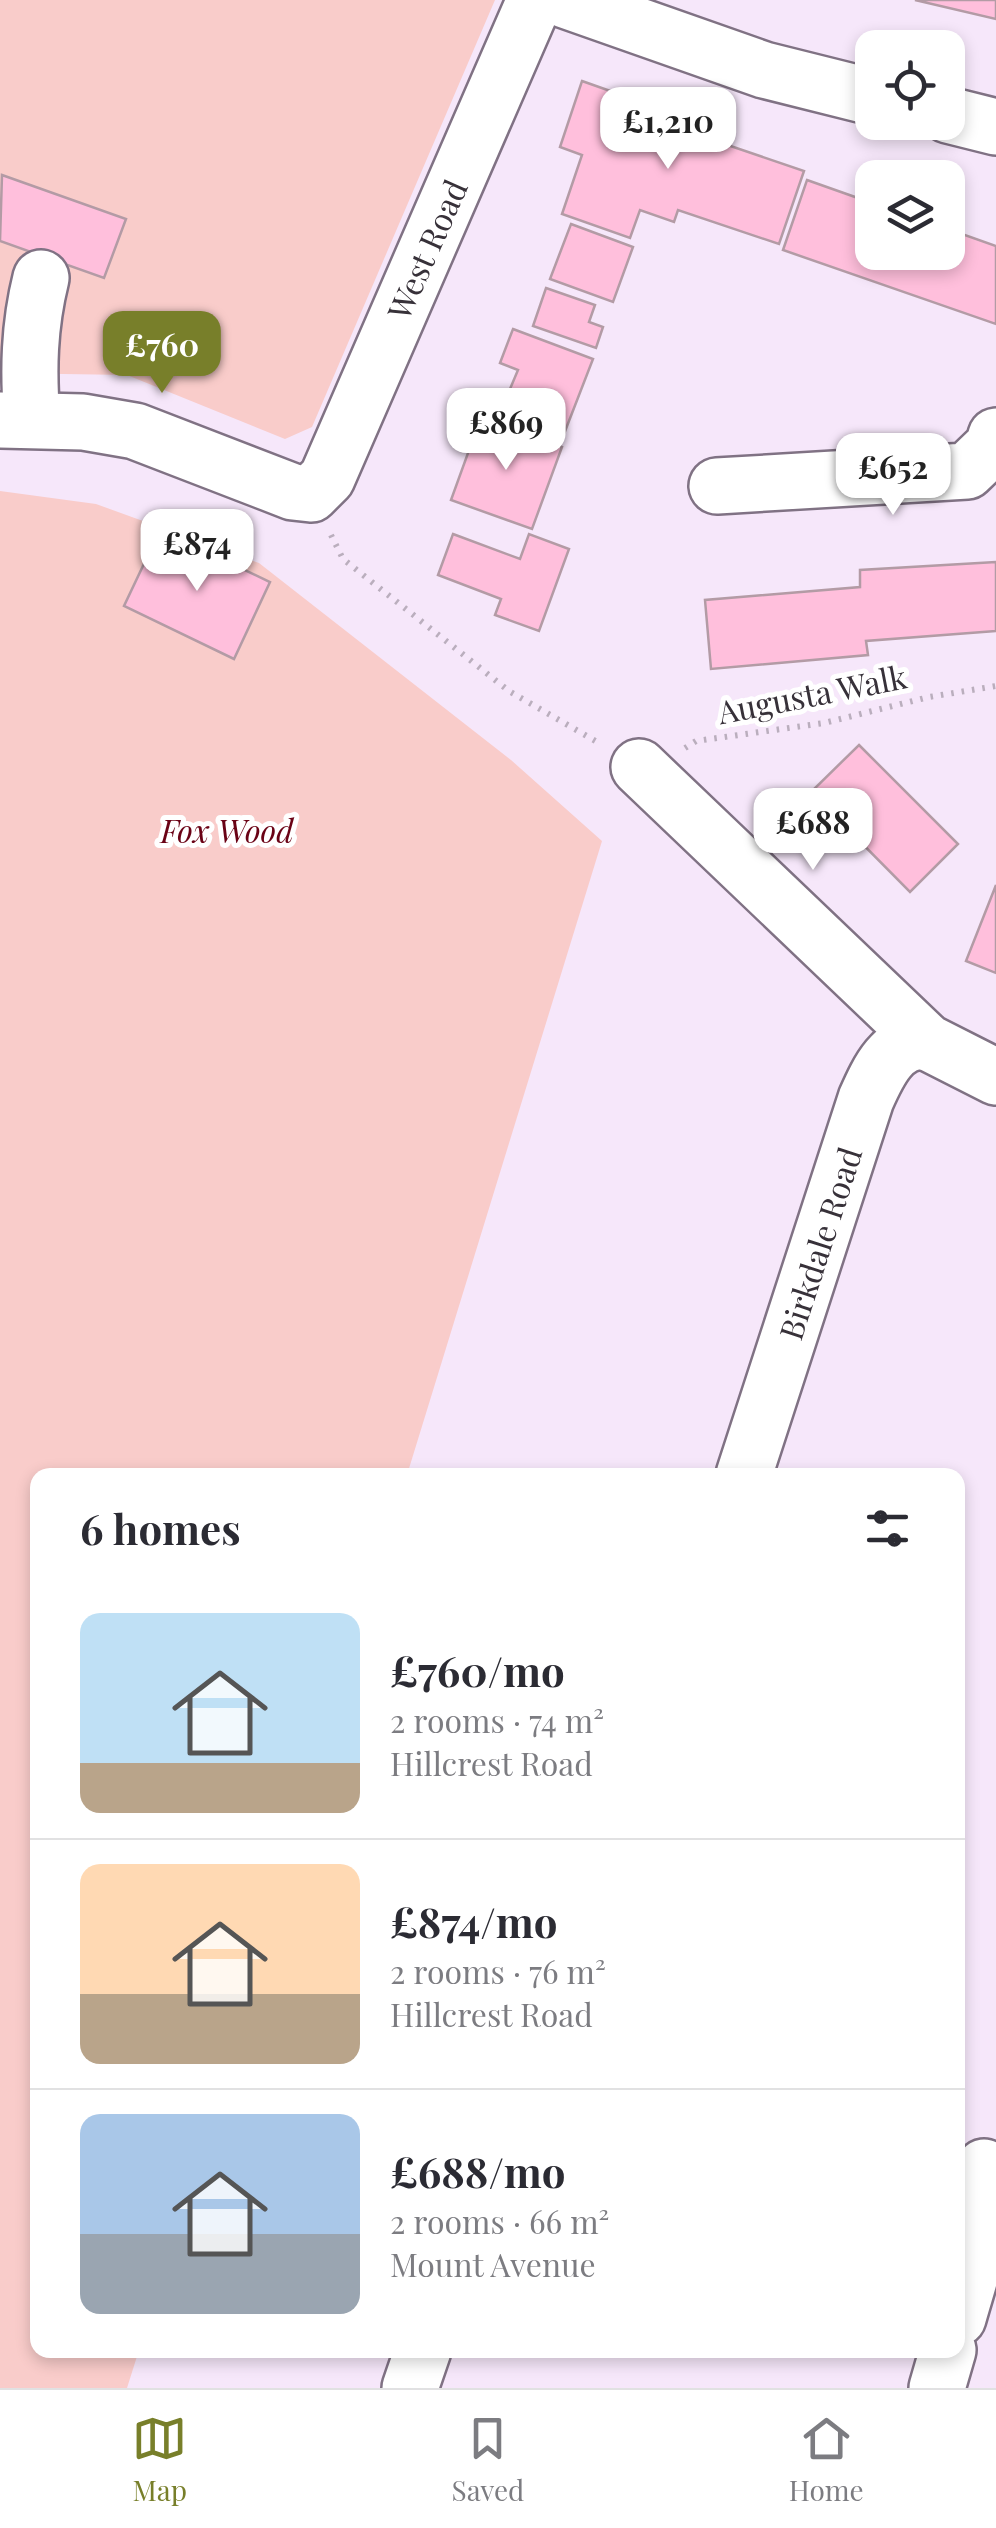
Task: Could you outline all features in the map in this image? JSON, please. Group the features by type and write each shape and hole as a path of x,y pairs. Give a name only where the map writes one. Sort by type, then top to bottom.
{"street":[{"name":"West Road","path":"312,494 326,478 535,0"},
{"path":"565,0 764,70 855,93"},
{"path":"965,119 996,127"},
{"path":"41,278 33,312 28,373 16,420 135,431 293,492 312,494"},
{"path":"717,486 986,459"},
{"path":"643,771 927,1042 996,1078"},
{"name":"Birkdale Road","path":"746,1468 866,1098 877,1073 896,1051 907,1043 927,1042"},
{"path":"965,2294 982,2234 988,2192 979,2167"},
{"path":"410,2388 419,2358"},
{"path":"937,2388 946,2358"}],"path":[{"path":"312,494 343,559 509,691 643,771"},
{"name":"Augusta Walk","path":"643,771 696,741 824,723 928,697 996,686"}],"green space":[{"path":"0,0 495,0 312,427 285,439 127,375 0,373"},
{"name":"Fox Wood","path":"0,491 96,504 259,563 511,760 602,841 409,1468 30,1468 30,2358 136,2358 127,2388 0,2388"}],"building":[{"path":"915,0 996,0 996,19"},
{"path":"582,81 650,105 645,117 804,171 779,244 678,210 674,222 640,210 630,238 562,214 582,155 560,147"},
{"path":"2,175 126,219 104,278 0,241"},
{"path":"807,180 855,197 855,270 965,270 965,235 996,246 996,324 783,250"},
{"path":"571,224 633,247 613,302 550,279"},
{"path":"546,288 595,305 589,322 603,327 596,348 533,326"},
{"path":"513,329 593,359 562,439 515,420 525,394 510,389 518,370 500,363"},
{"path":"481,417 562,447 532,529 451,500"},
{"path":"160,530 270,582 234,659 124,606"},
{"path":"453,534 520,559 529,534 569,549 539,631 495,615 501,599 438,575"},
{"path":"996,562 996,631 866,641 868,655 711,669 705,600 860,587 860,570"},
{"path":"859,745 958,844 910,892 811,792"},
{"path":"996,885 996,973 966,961"}]}
